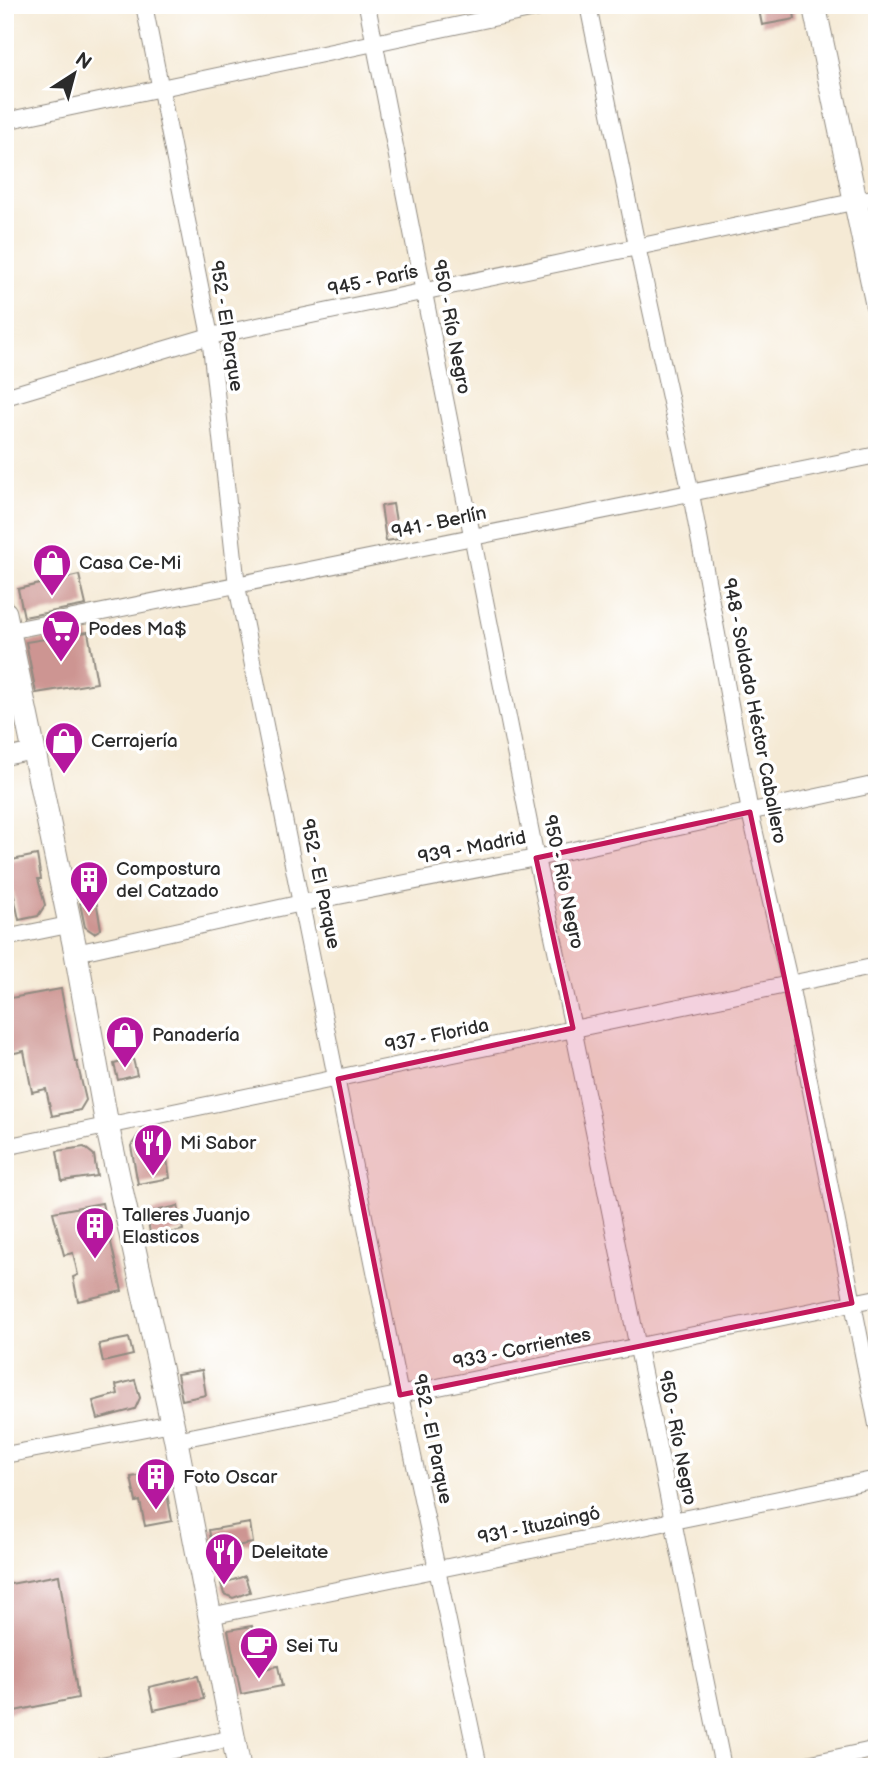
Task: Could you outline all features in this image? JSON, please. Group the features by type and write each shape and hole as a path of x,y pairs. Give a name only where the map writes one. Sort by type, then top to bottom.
{"main road":[{"path":"814,5 866,199 877,304"},
{"path":"7,622 68,925 76,953 107,1125 174,1432 239,1767"}],"street":[{"name":"952 - El Parque","path":"144,5 210,336 237,586 400,1395 479,1767"},
{"name":"950 - Río Negro","path":"366,5 536,858 723,1767"},
{"path":"5,121 554,5"},
{"name":"948 - Soldado Héctor Caballero","path":"588,5 691,494 750,812 790,984 877,1425"},
{"name":"945 - París","path":"5,397 210,336 866,199"},
{"name":"941 - Berlín","path":"7,622 237,586 877,455"},
{"path":"5,757 34,751"},
{"name":"939 - Madrid","path":"76,953 302,902 536,858 877,784"},
{"path":"5,938 68,925"},
{"name":"937 - Florida","path":"5,1147 877,966"},
{"name":"933 - Corrientes","path":"5,1455 174,1432 400,1395 877,1298"},
{"name":"931 - Ituzaingó","path":"210,1616 877,1479"},
{"path":"92,1767 233,1738"},
{"path":"793,1767 877,1749"}],"highlighted area":[{"path":"750,812 852,1303 400,1395 338,1079 573,1028 536,858"}],"building":[{"path":"758,5 793,5 795,19 762,25"},
{"path":"393,504 399,539 386,541 381,506"},
{"name":"Casa Ce-Mi","path":"79,575 86,605 24,617 18,589"},
{"name":"Podes Ma$","path":"88,632 97,683 36,693 26,642"},
{"path":"37,855 41,879 38,879 45,905 38,916 19,920 7,861"},
{"name":"Compostura del Catzado","path":"96,900 101,929 94,933 85,927 80,903"},
{"path":"61,989 75,1062 86,1100 80,1110 52,1116 46,1089 32,1092 24,1051 5,1055 5,999"},
{"name":"Panadería","path":"133,1059 137,1075 118,1080 114,1064"},
{"path":"162,1131 170,1178 138,1184 131,1146 139,1134"},
{"path":"84,1147 94,1155 97,1176 62,1181 57,1151"},
{"path":"102,1203 122,1291 78,1301 73,1277 78,1275 73,1253 64,1255 53,1212"},
{"path":"178,1206 183,1230 151,1237 146,1213"},
{"path":"129,1338 133,1355 103,1362 99,1344"},
{"path":"202,1370 206,1395 182,1400 177,1374"},
{"path":"135,1380 140,1398 135,1409 98,1419 93,1401 118,1394 116,1385"},
{"path":"163,1472 172,1521 145,1526 131,1477"},
{"path":"250,1523 253,1543 213,1550 209,1530"},
{"path":"59,1575 78,1698 5,1713 5,1585"},
{"path":"245,1576 250,1592 233,1598 224,1594 221,1584"},
{"path":"252,1626 259,1670 278,1666 282,1686 241,1694 228,1630"},
{"path":"198,1676 204,1699 154,1710 149,1687"}],"place":[{"name":"Casa Ce-Mi","path":"52,597"},
{"name":"Podes Ma$","path":"61,663"},
{"name":"Cerrajería","path":"64,775"},
{"name":"Compostura del Catzado","path":"89,914"},
{"name":"Panadería","path":"125,1069"},
{"name":"Mi Sabor","path":"153,1177"},
{"name":"Talleres Juanjo Elasticos","path":"95,1260"},
{"name":"Foto Oscar","path":"156,1511"},
{"name":"Deleitate","path":"224,1586"},
{"name":"Sei Tu","path":"259,1680"}]}
